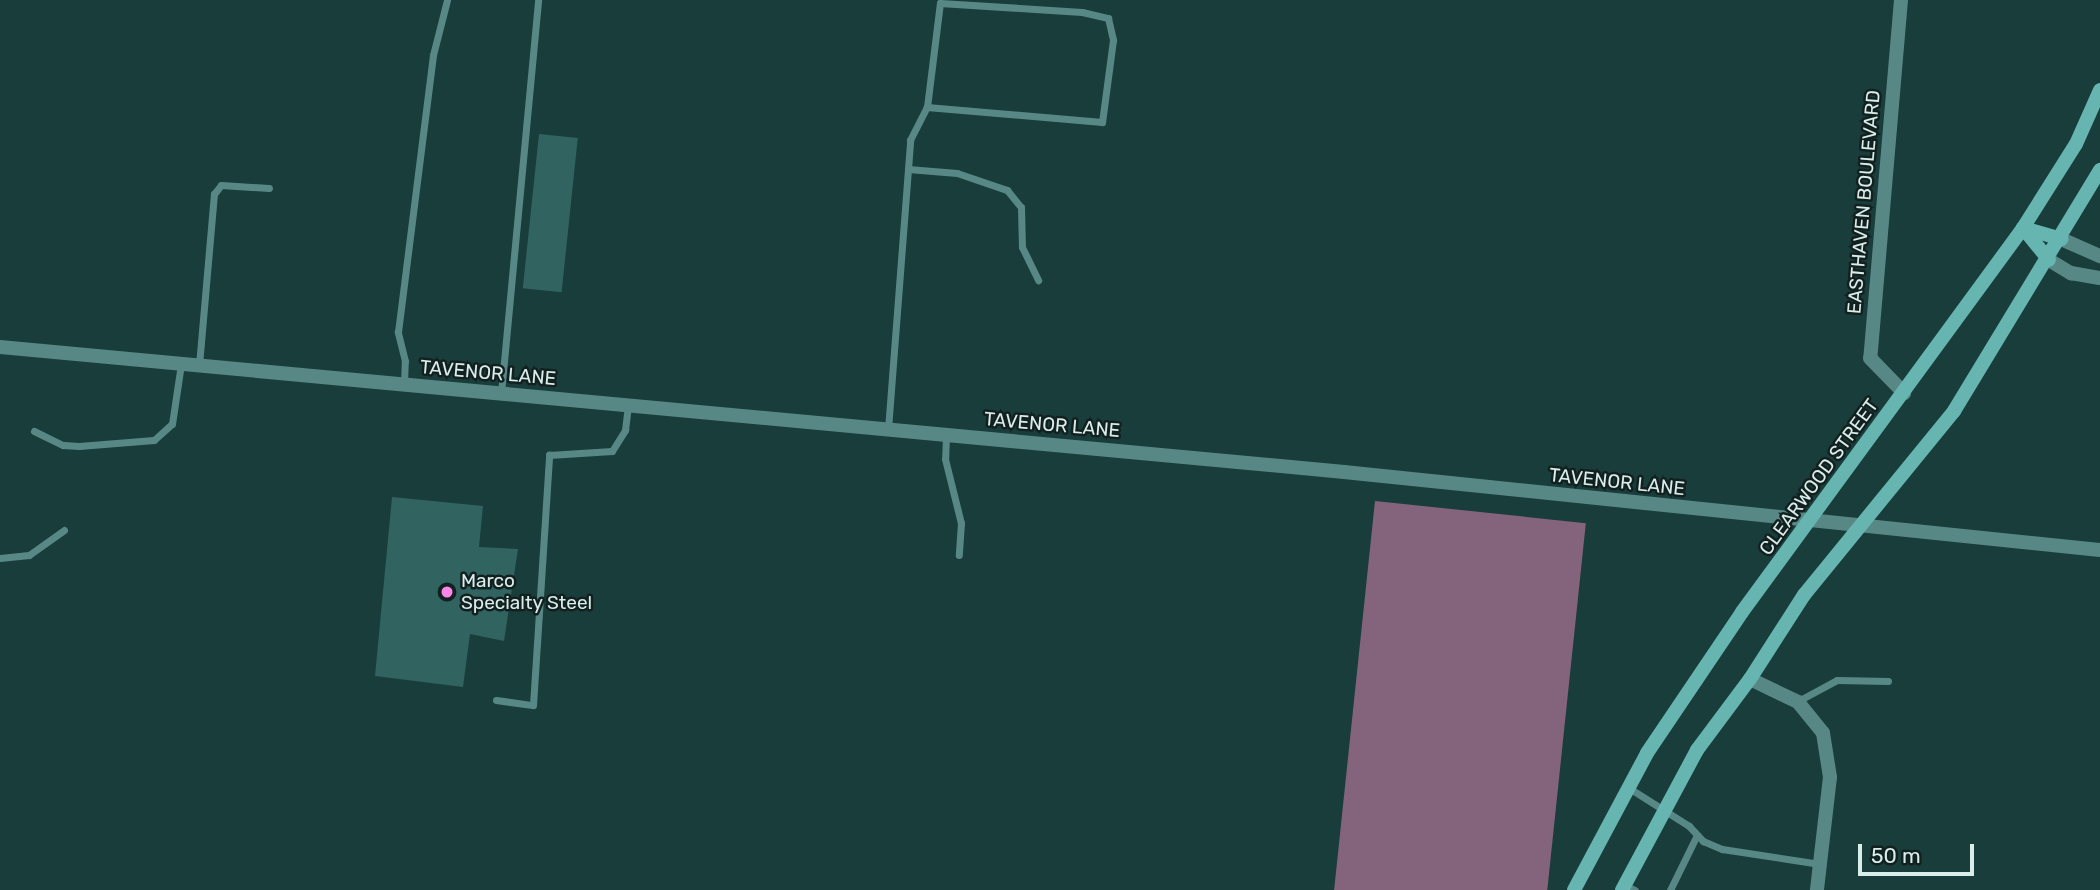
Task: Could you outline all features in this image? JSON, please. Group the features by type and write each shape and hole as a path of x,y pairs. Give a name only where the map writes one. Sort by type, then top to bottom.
{"main road":[{"name":"CLEARWOOD STREET","path":"1574,890 1628,788 1742,612 1811,522 2023,228 2076,144 2100,90"},
{"path":"1627,888 1698,750 1750,679 1804,595 1857,526 1954,411 2096,185 2100,170"},
{"path":"2023,228 2062,239"},
{"path":"2023,228 2049,260"}],"street":[{"name":"EASTHAVEN BOULEVARD","path":"1901,0 1870,358 1904,393"},
{"path":"2062,239 2100,256"},
{"path":"2049,260 2071,273 2100,278"},
{"name":"TAVENOR LANE","path":"0,347 888,429 2100,550"},
{"path":"1750,679 1798,702 1823,733 1830,777 1817,890"}],"lane":[{"path":"404,385 405,361 398,332 433,55 447,0"},
{"path":"501,393 538,0"},
{"path":"888,429 910,140 927,107 940,3 1082,12 1108,18 1112,40 1102,122 927,107"},
{"path":"908,169 957,173 1007,190 1021,207 1022,247 1038,281"},
{"path":"199,365 214,194 221,185 269,188"},
{"path":"34,431 63,445 154,440 172,424 181,364"},
{"path":"496,700 533,705 550,455 612,451 625,430 629,405"},
{"path":"946,435 945,459 961,523 959,555"},
{"path":"0,558 29,555 64,530"},
{"path":"1798,702 1837,680 1888,681"},
{"path":"1628,788 1721,849 1820,864"},
{"path":"1670,890 1697,835"}],"shaded area":[{"path":"1375,501 1586,523 1547,890 1334,890"}],"building":[{"path":"539,134 578,138 562,292 523,288"},
{"name":"Marco Specialty Steel","path":"392,497 483,506 479,547 518,549 504,641 470,634 463,687 375,676"}],"place":[{"name":"Marco Specialty Steel","path":"447,592"}]}
